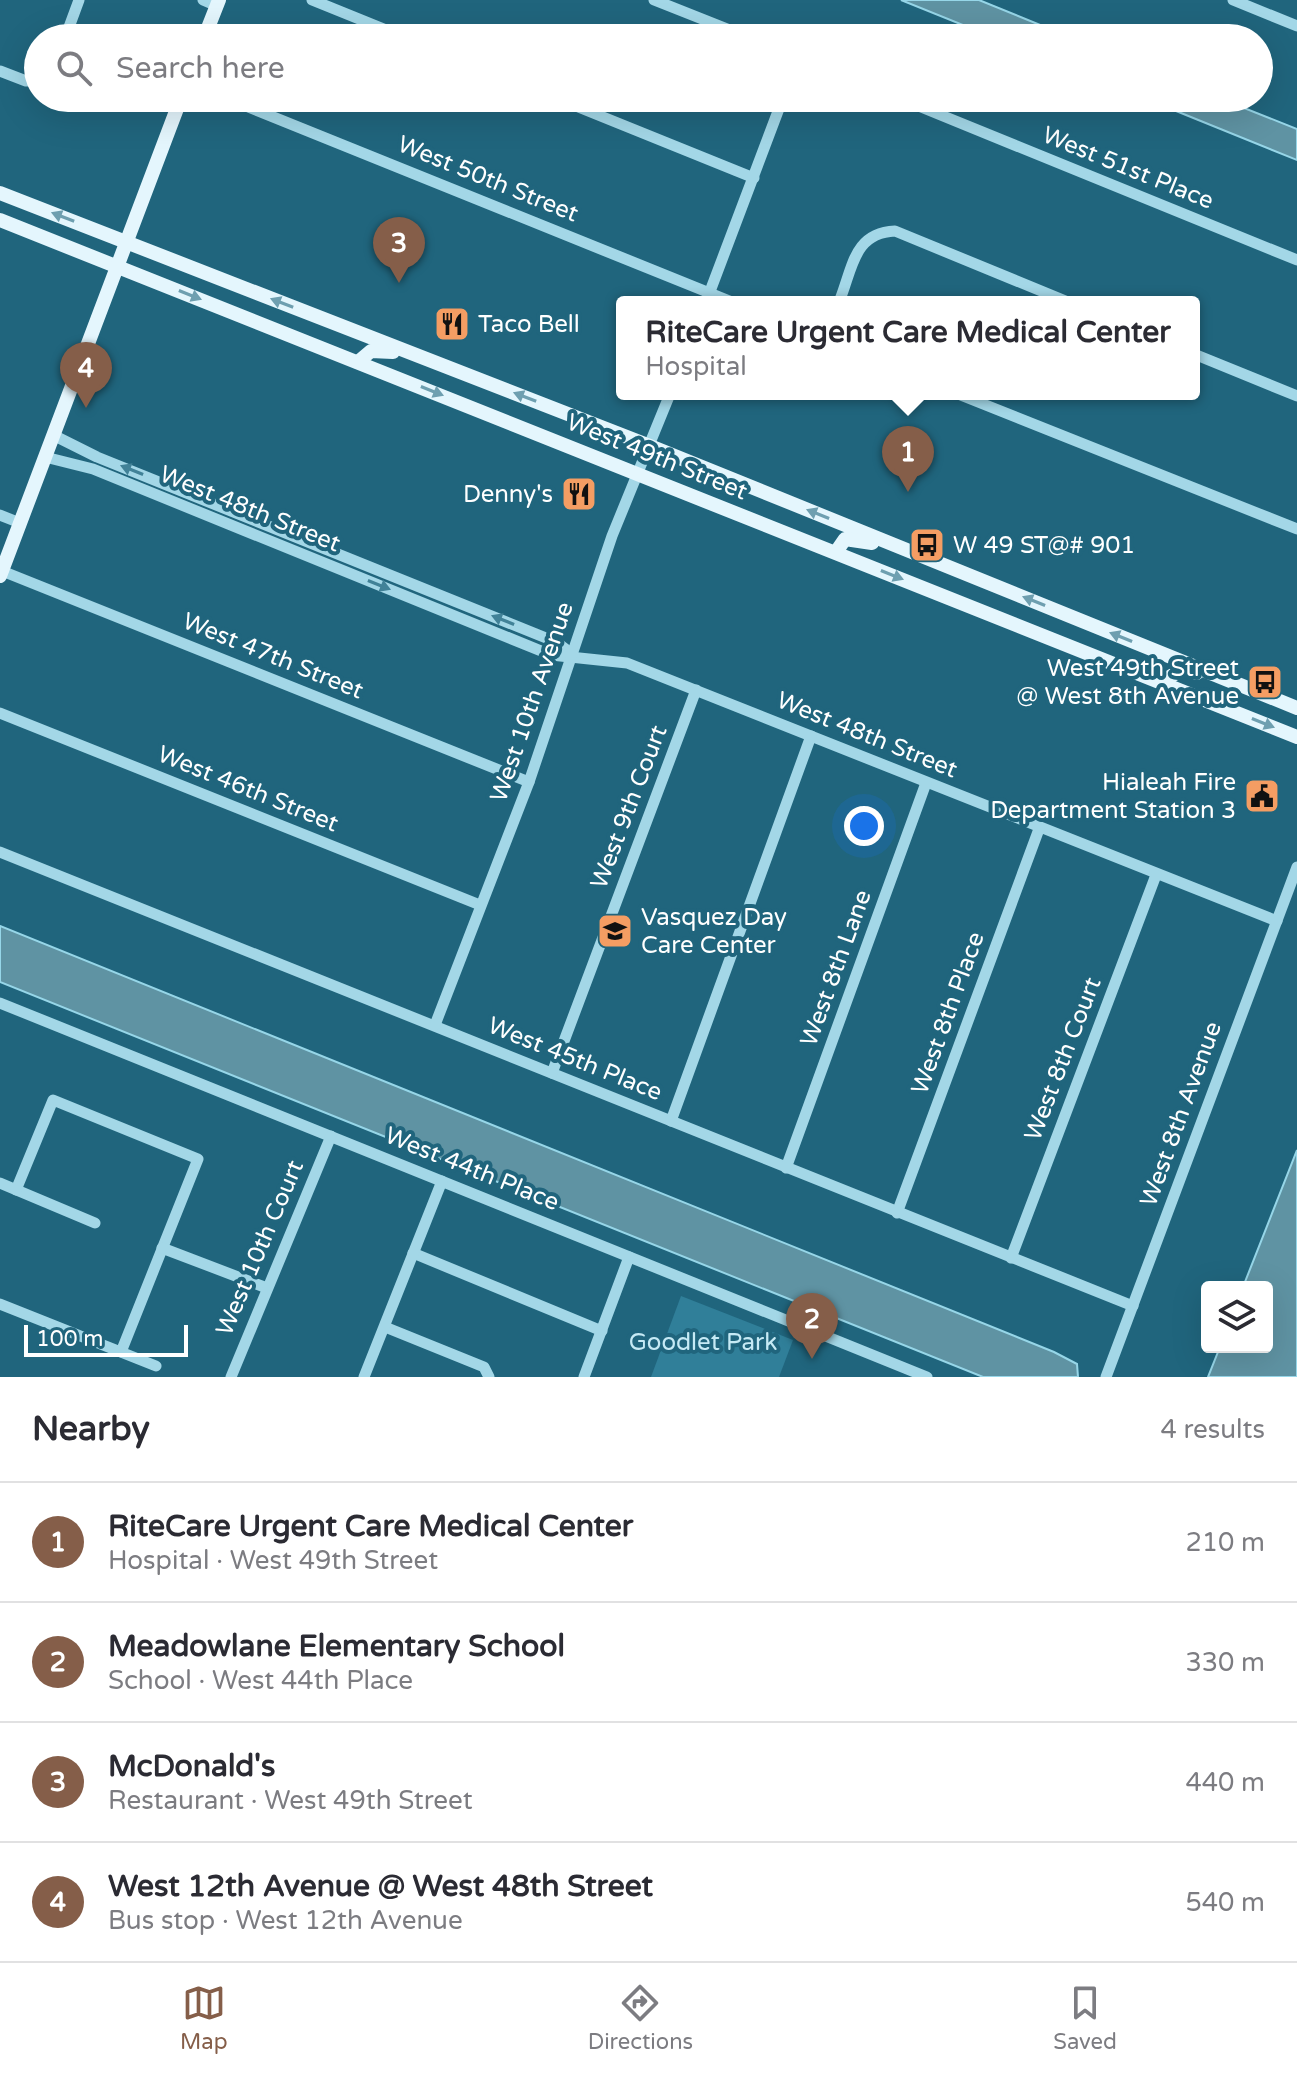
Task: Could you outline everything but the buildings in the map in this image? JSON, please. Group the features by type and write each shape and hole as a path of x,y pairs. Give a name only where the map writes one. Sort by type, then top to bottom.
{"main road":[{"path":"208,24 213,2"},
{"path":"1,573 176,112"},
{"name":"West 49th Street","path":"0,193 650,446 1297,708"},
{"name":"West 49th Street","path":"0,220 1297,737"},
{"path":"358,362 371,351 383,350 428,366 447,367"},
{"path":"836,552 841,543 851,538 908,550"},
{"path":"984,612 994,585"},
{"path":"1161,682 1183,669 1226,685 1247,688"}],"street":[{"path":"70,24 79,0"},
{"path":"312,0 371,24"},
{"path":"654,0 715,24"},
{"path":"1233,0 1297,26"},
{"path":"0,71 24,80"},
{"name":"West 50th Street","path":"260,112 705,296"},
{"path":"591,112 754,178"},
{"path":"707,296 778,112"},
{"name":"West 51st Place","path":"933,112 1297,260"},
{"path":"841,296 860,244 876,232 895,231 1053,296"},
{"path":"1200,356 1297,396"},
{"name":"West 10th Avenue","path":"435,1025 529,782 638,473 668,400"},
{"path":"973,400 1297,529"},
{"name":"West 48th Street","path":"53,435 97,457 556,642 572,655"},
{"name":"West 48th Street","path":"45,457 93,469 551,655 627,663 1277,921"},
{"path":"0,515 20,523"},
{"name":"West 47th Street","path":"1,573 529,782"},
{"name":"West 9th Court","path":"552,1073 696,690"},
{"name":"West 46th Street","path":"0,713 480,905"},
{"path":"671,1121 811,736"},
{"name":"West 8th Lane","path":"786,1168 926,783"},
{"name":"West 8th Place","path":"897,1213 1039,829"},
{"name":"West 45th Place","path":"0,852 1133,1306"},
{"name":"West 8th Avenue","path":"1106,1377 1297,867"},
{"name":"West 8th Court","path":"1011,1258 1156,875"},
{"name":"West 44th Place","path":"0,1003 927,1377"},
{"path":"16,1190 53,1100 198,1159 121,1352"},
{"name":"West 10th Court","path":"231,1377 331,1136"},
{"path":"364,1377 442,1181"},
{"path":"0,1183 95,1223"},
{"path":"162,1248 267,1288"},
{"path":"413,1253 602,1331"},
{"path":"584,1377 629,1257"},
{"path":"0,1304 156,1366"},
{"path":"385,1327 484,1367 489,1377"}],"green space":[{"name":"Goodlet Park","path":"681,1296 793,1340 779,1377 651,1377"}],"shaded area":[{"path":"901,0 979,0 1038,24 960,24"},
{"path":"1179,112 1254,112 1297,129 1297,160"},
{"path":"0,926 1054,1352 1077,1364 1078,1377 983,1377 0,982"},
{"path":"1297,1150 1297,1377 1208,1377 1218,1353 1273,1353 1273,1281 1245,1281"}],"place":[{"name":"McDonald's","path":"399,283"},
{"name":"Taco Bell","path":"452,324"},
{"name":"West 12th Avenue @ West 48th Street","path":"86,408"},
{"name":"RiteCare Urgent Care Medical Center","path":"908,492"},
{"name":"Denny's","path":"579,494"},
{"name":"W 49 ST@# 901","path":"927,545"},
{"name":"West 49th Street @ West 8th Avenue","path":"1265,682"},
{"name":"Hialeah Fire Department Station 3","path":"1262,796"},
{"name":"Vasquez Day Care Center","path":"615,931"},
{"name":"Meadowlane Elementary School","path":"812,1359"}]}
